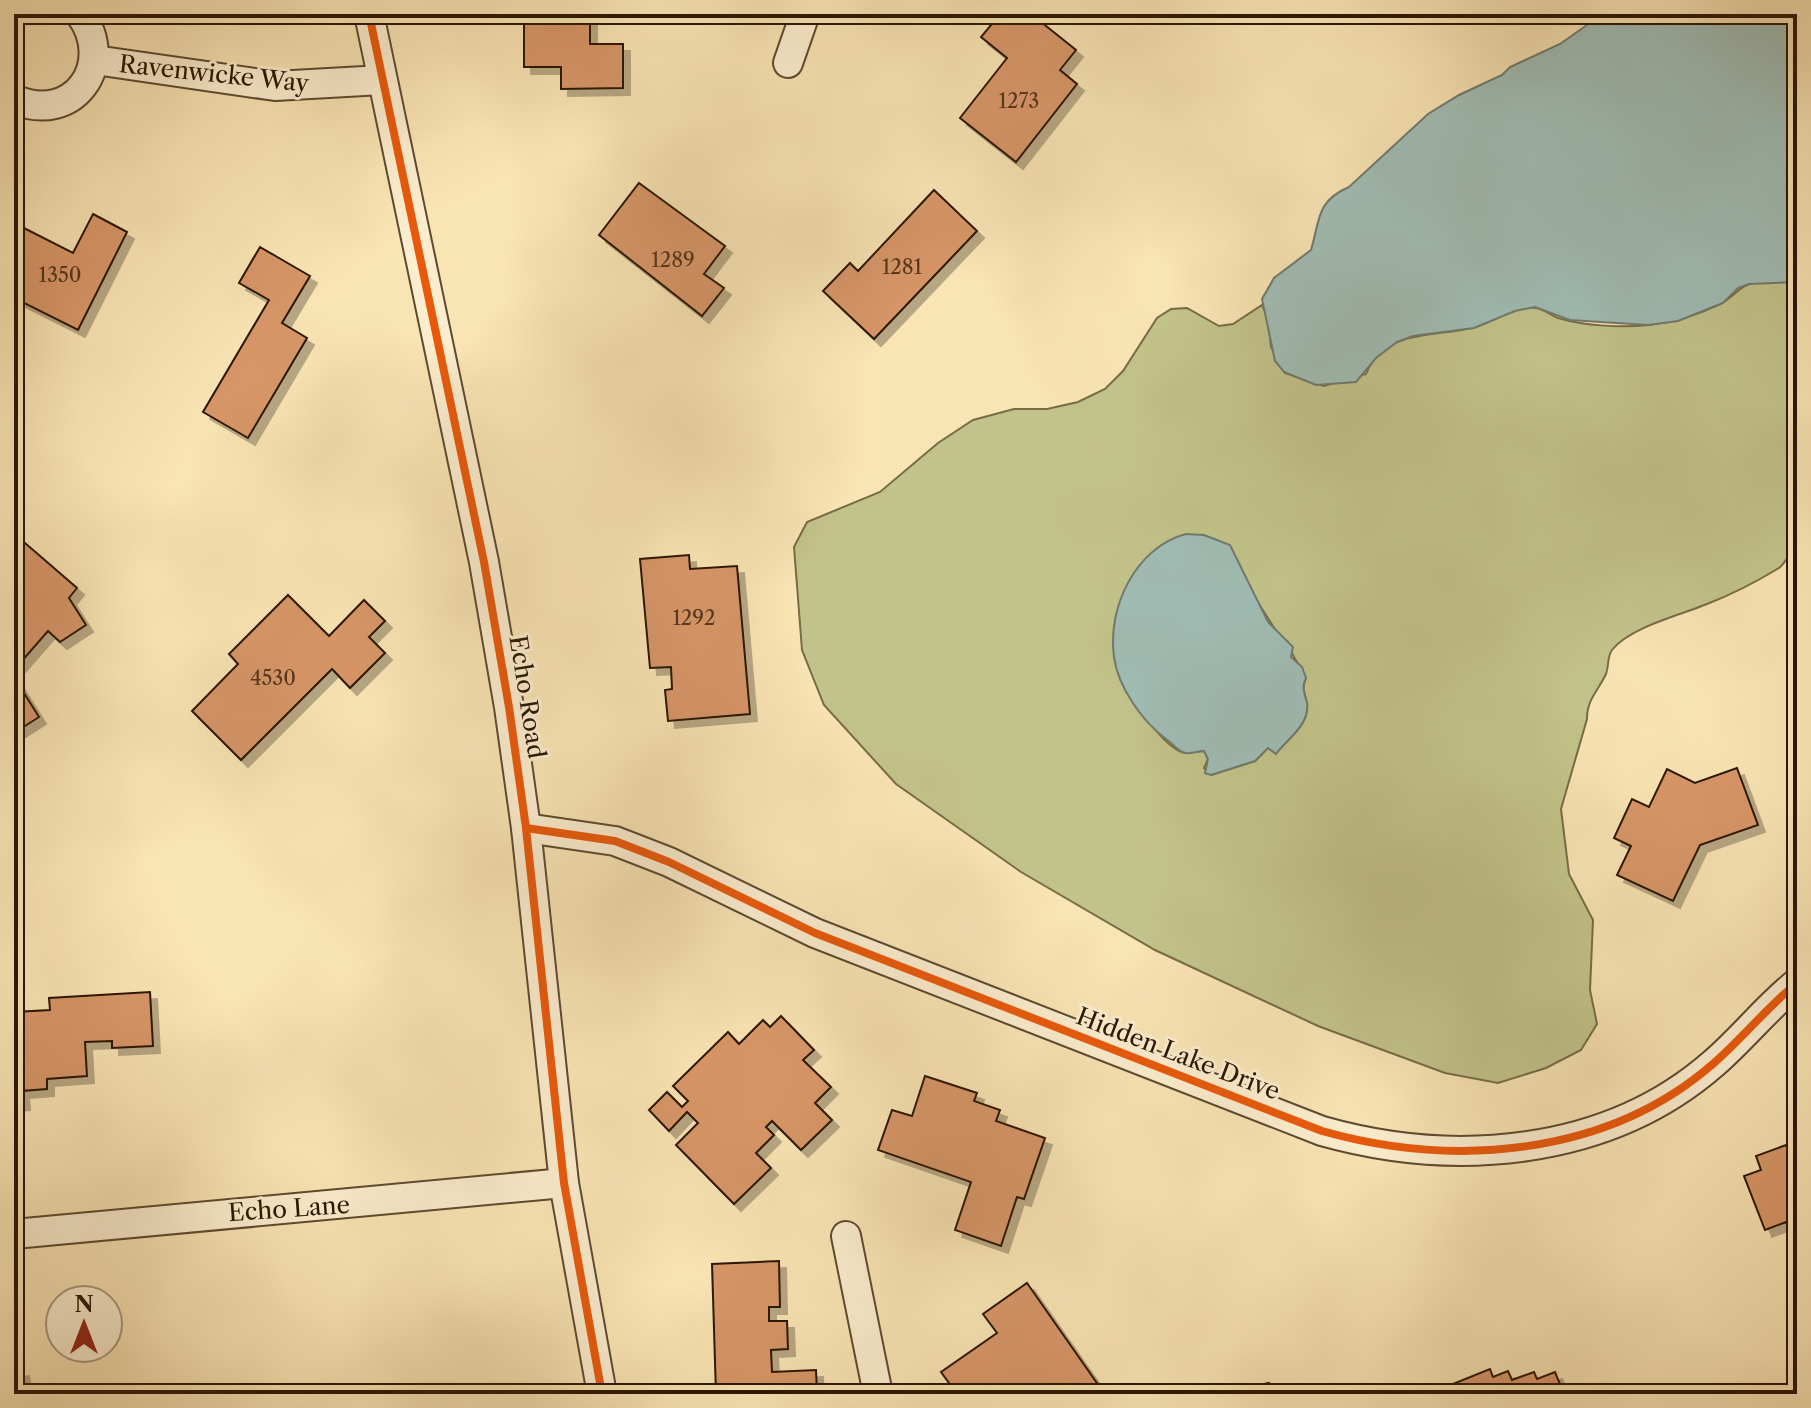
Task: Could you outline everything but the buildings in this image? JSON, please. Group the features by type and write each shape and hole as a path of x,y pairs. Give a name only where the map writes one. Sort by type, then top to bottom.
{"street":[{"name":"Ravenwicke Way","path":"14,99 45,106 62,102 78,92 89,77 95,60 95,43 80,14"},
{"name":"Echo Road","path":"369,14 484,562 526,828 564,1183 602,1394"},
{"path":"788,63 805,14"},
{"name":"Ravenwicke Way","path":"95,60 275,86 382,80"},
{"name":"Hidden Lake Drive","path":"526,828 615,841 669,862 815,933 1322,1131 1373,1146 1427,1152 1482,1151 1537,1145 1588,1133 1635,1116 1713,1064 1797,983"},
{"name":"Echo Lane","path":"14,1234 564,1183"},
{"path":"846,1236 878,1394"}],"green space":[{"path":"1797,282 1797,543 1782,566 1744,588 1643,628 1620,642 1610,653 1606,674 1589,706 1561,809 1569,874 1593,920 1590,990 1597,1024 1581,1050 1546,1068 1498,1083 1445,1073 1318,1026 1155,950 1021,872 896,784 824,705 802,650 794,547 807,522 880,492 938,443 973,420 1014,409 1047,409 1078,402 1105,389 1123,371 1157,318 1171,309 1187,308 1219,326 1233,324 1262,305 1268,318 1271,347 1285,373 1324,386 1366,374 1374,359 1397,342 1480,326 1520,308 1539,309 1558,318 1592,325 1649,325 1703,312 1749,284","holes":["1259,604 1281,639 1288,642 1306,678 1305,718 1276,753 1268,748 1255,761 1211,775 1204,768 1208,759 1204,751 1185,753 1167,742 1130,695 1119,675"]}],"water":[{"path":"1590,14 1797,14 1797,282 1749,284 1738,288 1723,303 1678,321 1648,325 1570,320 1535,307 1515,311 1474,328 1413,336 1397,342 1376,358 1356,382 1316,385 1284,372 1275,361 1262,299 1274,278 1311,250 1321,212 1330,199 1349,187 1428,114 1502,75 1510,67 1560,44 1587,25"},
{"path":"1186,534 1204,535 1230,545 1268,622 1293,647 1291,657 1302,667 1306,678 1305,718 1276,754 1268,748 1255,761 1211,775 1205,773 1208,759 1204,751 1180,751 1140,713 1120,680 1114,657 1115,619 1129,582 1139,565 1153,552 1168,541"}],"cycle path":[{"path":"369,14 484,562 509,707 526,828 564,1183 602,1394"},
{"path":"526,828 615,841 669,862 815,933 1322,1131 1372,1143 1475,1151 1527,1146 1577,1136 1626,1118 1672,1094 1714,1063 1797,983"}]}
